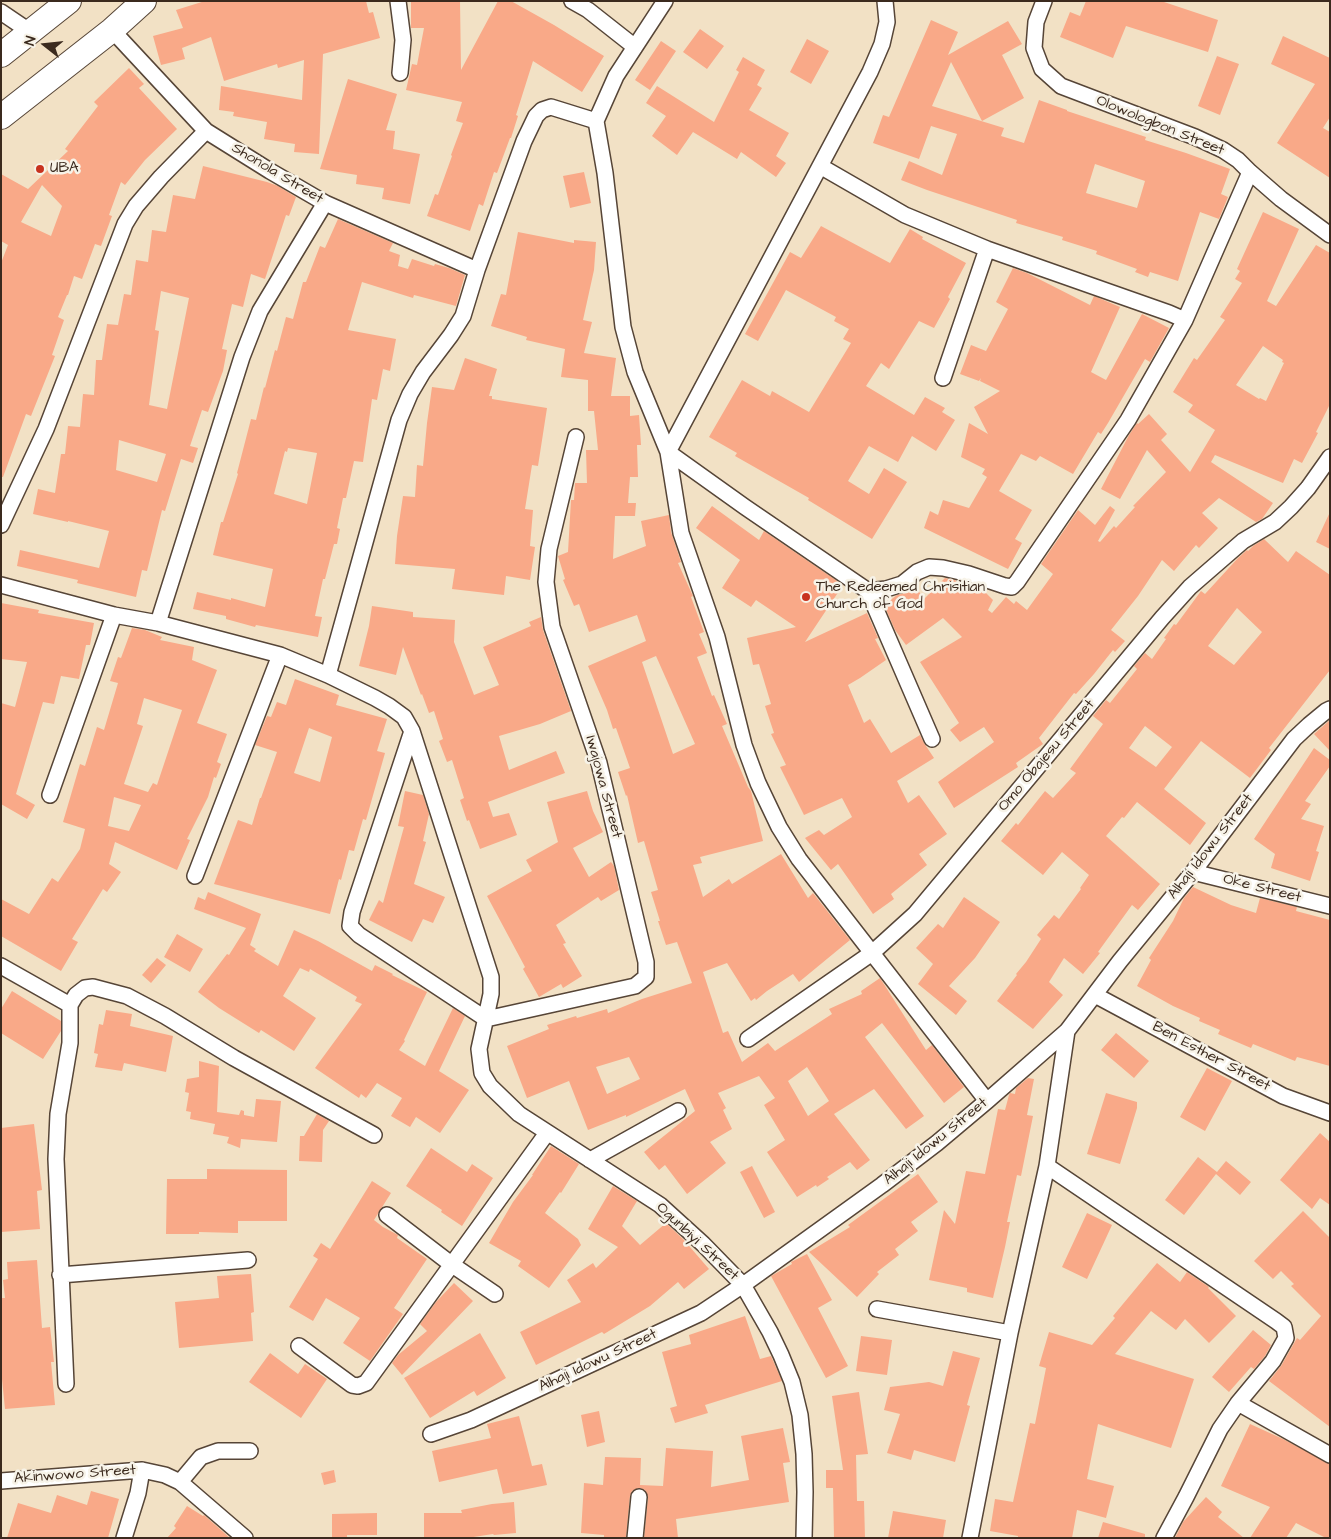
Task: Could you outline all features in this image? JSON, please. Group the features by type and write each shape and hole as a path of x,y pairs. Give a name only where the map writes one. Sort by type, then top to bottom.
{"highway":[{"path":"1,56 69,1"},
{"path":"1,117 112,30 144,1"}],"street":[{"path":"398,1 403,40 400,73"},
{"path":"572,1 588,10 635,47"},
{"path":"665,1 616,76 596,121 605,173 615,272 623,327 635,372 668,452 681,533 717,637 744,745 758,783 779,827 800,859 988,1101"},
{"path":"668,452 870,72 882,44 887,22 885,1"},
{"name":"Olowologbon Street","path":"1044,1 1036,22 1034,48 1042,69 1061,86 1195,136 1230,155 1281,199 1330,235"},
{"path":"1,12 32,32"},
{"name":"Shonola Street","path":"112,30 206,131 324,203 477,270"},
{"path":"328,675 400,420 410,394 423,372 463,316 477,270 524,141 536,116 542,110 551,108 596,121"},
{"path":"1,525 46,429 125,224 136,206 161,177 206,131"},
{"path":"820,166 904,215 987,249 1185,320"},
{"path":"868,591 886,590 902,584 917,572 929,567 969,574 1005,586 1012,587 1017,582 1128,420 1185,320 1250,172"},
{"path":"158,623 242,357 260,311 324,203"},
{"path":"943,378 987,249"},
{"name":"Iwajowa Street","path":"486,1020 635,986 646,977 646,962 599,762 552,627 549,609 546,582 549,549 576,437"},
{"path":"668,452 868,591 932,739"},
{"name":"Omo Obajesu Street","path":"748,1039 872,953 915,914 1162,618 1190,588 1243,541 1275,522 1291,507 1308,488 1330,457"},
{"path":"1,586 114,615 158,623 280,655 328,675 389,706 404,717 412,731 352,912 350,926 359,935 486,1020"},
{"path":"50,795 114,615"},
{"path":"195,876 280,655"},
{"name":"Alhaji Idowu Street","path":"431,1434 471,1420 702,1313 882,1185 937,1143 1067,1031 1120,961 1194,872 1294,739 1326,711 1330,710"},
{"name":"Ogunbiyi Street","path":"412,731 491,977 491,994 479,1049 482,1073 490,1086 519,1114 660,1205 703,1244 743,1285 781,1355 792,1382 800,1414 804,1454 804,1538"},
{"name":"Oke Street","path":"1194,872 1330,906"},
{"path":"1,966 70,1005"},
{"path":"66,1384 56,1159 58,1114 70,1043 70,1005 76,995 85,988 93,987 127,996 165,1016 234,1058 374,1135"},
{"name":"Ben Esther Street","path":"1095,995 1284,1096 1330,1113"},
{"path":"970,1538 1010,1334 1047,1166 1067,1031"},
{"path":"590,1160 678,1111"},
{"path":"299,1346 352,1385 358,1386 366,1382 547,1133"},
{"path":"1047,1166 1284,1328 1286,1338 1282,1346 1220,1429 1164,1538"},
{"path":"387,1216 495,1294"},
{"path":"60,1275 248,1260"},
{"path":"877,1309 1010,1334"},
{"path":"1238,1403 1330,1455"},
{"path":"180,1482 201,1457 218,1451 250,1451"},
{"path":"124,1538 138,1493 142,1470"},
{"name":"Akinwowo Street","path":"1,1481 142,1470 165,1475 180,1482 245,1538"},
{"path":"636,1538 639,1498"}],"building":[{"path":"205,1 366,1 369,13 373,12 380,38 323,54 319,154 294,152 295,144 264,139 267,122 233,116 234,112 219,110 221,86 302,100 304,60 278,68 277,64 224,81 211,37 182,48 185,59 161,65 153,36 183,28 176,10"},
{"path":"411,1 460,1 461,70 498,1 511,1 604,56 582,92 533,61 516,115 518,116 511,138 497,173 494,172 483,206 479,204 470,231 427,216 435,194 438,195 463,123 456,121 462,102 406,90 412,64 417,65 424,28 411,28"},
{"path":"1086,1 1161,1 1218,20 1208,52 1126,26 1113,58 1060,37 1070,12 1080,16"},
{"path":"931,20 958,32 948,55 1008,21 1022,44 1002,55 1024,98 982,121 951,62 932,106 1004,128 1001,136 1024,143 1039,100 1146,137 1145,140 1230,169 1221,194 1228,197 1219,219 1200,212 1178,281 1150,272 1148,277 1135,272 1137,269 1096,254 1097,251 1062,240 1063,237 1016,223 1017,220 901,180 909,161 942,175 957,134 931,126 919,159 873,143 883,115 889,117","holes":["1095,164 1145,181 1137,208 1086,193"]},
{"path":"700,29 724,46 707,69 683,52"},
{"path":"1283,36 1330,58 1330,117 1323,128 1330,132 1330,178 1277,143 1315,84 1271,64"},
{"path":"807,39 829,51 811,84 790,72"},
{"path":"661,41 676,51 650,90 635,80"},
{"path":"1217,56 1239,64 1220,115 1198,106"},
{"path":"743,57 765,70 757,85 762,88 749,110 789,133 776,156 786,163 776,177 741,152 737,159 693,132 677,155 652,136 666,116 646,103 657,86 714,122 739,72 736,70"},
{"path":"129,68 144,84 139,88 177,129 145,160 125,185 121,182 109,215 112,216 101,246 95,244 82,279 74,276 58,317 64,320 52,355 55,356 31,416 26,414 3,477 1,477 1,263 8,245 1,241 1,174 28,189 68,151 65,149 98,106 94,102","holes":["42,185 62,206 51,236 21,222"]},
{"path":"348,79 397,94 386,130 395,131 393,149 420,154 410,204 382,199 384,188 356,184 357,175 320,169"},
{"path":"203,166 267,182 278,186 296,197 289,216 286,215 265,279 251,274 243,307 232,304 222,349 227,350 223,371 208,412 202,410 190,446 198,448 193,463 181,459 165,511 162,510 147,571 142,570 136,597 77,583 78,580 17,566 20,550 99,568 109,531 33,514 38,489 55,493 61,454 65,454 68,426 80,427 83,394 94,395 96,360 102,360 107,324 118,325 124,294 131,295 136,260 148,262 152,230 166,232 173,195 195,199","holes":["161,291 189,298 167,409 149,405 159,331 155,330","119,440 166,454 157,482 116,470"]},
{"path":"584,172 591,203 570,208 563,176"},
{"path":"1263,212 1299,229 1267,301 1276,306 1316,245 1330,253 1330,404 1316,432 1318,433 1302,463 1294,459 1283,483 1215,455 1211,462 1273,503 1262,519 1256,522 1219,498 1202,513 1218,528 1199,548 1196,545 1174,571 1162,560 1138,596 1111,630 1125,641 1115,652 1113,650 1076,694 1074,693 1039,738 1043,744 1016,763 1018,767 954,808 938,782 994,742 984,727 960,742 950,730 959,723 920,662 962,637 943,618 906,645 895,630 884,605 897,595 908,592 915,586 924,599 945,578 955,580 961,586 965,583 981,588 993,600 988,610 992,613 1006,597 1014,604 1016,601 1027,610 1053,574 1041,564 1078,510 1095,525 1110,506 1115,510 1098,541 1100,542 1114,526 1116,528 1135,507 1133,506 1166,472 1147,450 1120,499 1101,489 1129,435 1137,423 1149,414 1167,434 1161,440 1190,472 1215,430 1188,412 1193,405 1173,392 1194,358 1197,360 1225,320 1220,317 1242,283 1235,279 1240,271 1237,269","holes":["1263,346 1283,360 1282,362 1284,363 1266,401 1259,399 1236,385"]},
{"path":"338,219 393,243 389,251 400,255 398,266 408,269 412,259 434,266 435,264 449,268 465,275 456,306 414,295 413,298 362,282 348,330 396,339 390,371 383,369 377,400 372,399 363,462 354,461 346,498 343,498 337,528 340,529 337,544 334,544 325,579 323,579 315,616 322,617 318,637 256,625 255,627 226,619 226,616 193,609 197,592 265,607 273,569 213,555 221,522 223,522 238,474 251,419 256,420 264,387 275,350 277,351 286,317 293,319 303,282 306,282 320,246 325,248","holes":["288,448 317,453 307,504 274,494 285,451 287,452"]},
{"path":"821,226 890,263 910,229 923,237 922,239 966,263 948,297 950,299 934,328 919,321 889,369 881,363 866,386 914,415 925,397 945,408 942,412 955,420 936,451 912,436 898,462 869,446 848,481 869,494 884,468 907,482 872,539 808,500 809,498 735,456 737,453 709,437 742,380 770,396 772,391 809,412 851,343 843,339 849,329 834,321 836,317 786,290 758,341 745,334 790,252 801,258"},
{"path":"518,232 574,243 574,240 596,242 594,270 583,320 592,322 584,353 616,358 611,396 630,396 630,416 639,415 641,445 637,445 638,477 630,477 628,503 636,503 635,516 615,516 613,559 646,546 641,521 669,515 671,532 681,562 678,563 693,596 691,597 704,632 699,634 707,653 697,657 712,696 714,695 727,724 722,726 751,791 763,841 700,857 702,863 693,865 703,897 729,879 732,884 781,854 808,898 813,893 850,940 799,982 793,974 756,1000 755,998 751,1001 727,963 703,972 723,1033 728,1031 742,1062 768,1043 775,1051 832,1014 829,1009 862,994 861,991 880,978 926,1050 932,1045 964,1087 944,1103 882,1023 865,1037 924,1116 906,1129 874,1089 834,1114 870,1160 857,1170 850,1162 827,1177 829,1179 817,1187 816,1185 797,1197 767,1152 785,1140 764,1105 775,1098 759,1076 718,1093 726,1108 723,1110 732,1129 710,1142 726,1163 687,1194 665,1165 659,1170 644,1152 695,1111 685,1089 626,1117 626,1115 588,1130 569,1081 527,1098 507,1046 549,1029 547,1025 607,1009 608,1013 642,999 692,983 677,942 666,945 658,921 660,921 651,892 658,890 644,841 638,843 627,795 618,772 630,768 616,728 613,729 588,666 646,641 637,615 589,632 579,604 574,606 563,580 565,579 558,556 568,552 571,500 574,500 575,483 587,483 586,450 598,450 594,411 588,411 588,380 561,377 565,349 526,340 527,337 491,326 501,294 506,295","holes":["656,656 695,744 673,754 642,662","629,1057 640,1079 607,1094 596,1067","807,1067 829,1101 808,1116 788,1081"]},
{"path":"1013,268 1027,273 1090,305 1094,296 1120,307 1091,372 1106,380 1142,314 1169,328 1150,362 1145,359 1108,423 1101,434 1098,432 1073,474 1040,456 1036,461 1021,454 999,491 1032,510 1015,539 1022,543 1008,569 924,528 930,511 938,515 943,500 969,508 987,477 982,474 985,469 961,457 969,423 988,434 974,407 1000,391 980,381 981,378 979,381 960,374 971,345 986,351 1008,309 996,302"},
{"path":"465,358 497,369 489,396 492,396 492,399 547,408 538,466 532,465 525,509 533,510 530,546 535,547 530,580 506,576 504,595 452,589 455,569 395,564 403,496 415,497 417,465 423,466 432,387 454,390"},
{"path":"712,506 759,540 764,531 843,585 805,642 867,613 878,638 875,639 886,660 848,685 864,723 870,719 891,753 920,735 934,758 897,781 908,803 919,795 947,834 919,854 927,865 891,894 894,899 873,914 838,864 831,870 805,838 819,830 824,835 852,817 842,798 804,815 780,767 786,765 771,734 774,733 765,706 771,704 759,664 753,665 747,638 796,627 756,600 751,607 722,588 740,560 696,528"},
{"path":"1330,512 1330,549 1316,542"},
{"path":"1264,539 1288,562 1296,551 1330,575 1330,670 1269,748 1271,750 1250,778 1201,741 1164,789 1206,823 1190,845 1137,802 1106,836 1160,884 1138,910 1132,905 1098,952 1100,953 1083,974 1064,958 1049,982 1063,995 1033,1029 997,1001 1041,939 1037,935 1054,915 1059,919 1089,875 1062,852 1043,875 1001,841 1016,823 1018,825 1045,791 1053,798 1076,773 1070,769 1103,724 1093,716 1106,700 1110,703 1137,669 1134,666 1145,653 1152,659 1174,624 1176,625 1201,591 1205,594 1238,558","holes":["1237,608 1262,632 1234,665 1208,646","1145,726 1172,747 1156,767 1129,748"]},
{"path":"1,603 39,610 38,613 94,623 90,645 86,645 79,679 61,676 54,704 43,702 16,794 35,805 27,819 1,804 1,703 15,707 27,662 1,659"},
{"path":"372,606 413,612 413,617 455,620 454,642 474,695 499,685 483,647 531,626 529,622 541,617 543,630 571,711 540,724 499,736 509,770 556,751 565,773 488,802 493,817 509,813 517,835 480,849 460,800 464,798 452,760 447,762 439,741 443,739 434,711 429,713 403,647 396,675 359,666"},
{"path":"132,628 145,630 162,637 160,640 194,647 192,660 217,670 197,723 227,734 217,762 221,764 216,778 214,777 208,797 187,839 190,840 177,870 115,842 109,864 121,872 107,892 103,889 72,939 78,942 61,971 1,936 1,899 29,914 52,878 58,882 80,849 85,829 63,822 80,764 85,766 97,727 104,730 118,683 110,681 118,657 121,658","holes":["144,698 182,710 157,785 153,783 148,792 124,784 143,726 137,724","114,797 141,805 129,831 108,826"]},
{"path":"295,679 339,695 336,705 387,719 377,751 385,753 366,820 363,819 354,851 349,850 330,914 214,884 238,820 252,825 277,752 255,745 267,716 271,717 277,702 286,705","holes":["309,728 332,737 320,782 294,773"]},
{"path":"1330,720 1330,751 1314,734"},
{"path":"1314,748 1330,760 1330,766 1305,801 1311,804 1301,819 1324,826 1316,851 1319,852 1310,881 1271,868 1275,854 1254,839"},
{"path":"405,791 423,795 429,814 423,841 426,842 414,884 445,897 433,923 423,919 412,942 369,920 379,900 383,903 404,827 398,826"},
{"path":"587,791 593,811 603,832 573,848 589,877 611,862 614,866 619,890 601,901 598,897 556,925 566,943 563,944 582,976 563,988 561,984 539,997 487,896 532,871 526,860 558,842 547,802"},
{"path":"1193,887 1231,905 1256,913 1260,898 1297,907 1296,911 1330,920 1330,1066 1297,1057 1295,1061 1253,1044 1251,1048 1218,1034 1220,1030 1199,1021 1200,1018 1173,1006 1137,986 1151,960 1149,958 1173,921 1184,898"},
{"path":"208,892 261,914 250,945 256,949 254,951 278,966 294,930 372,971 375,965 427,992 399,1050 425,1066 453,1008 465,1016 439,1071 469,1090 440,1133 416,1117 410,1127 391,1116 402,1098 377,1083 366,1098 361,1094 359,1098 315,1068 362,1004 355,1001 357,997 310,969 309,972 300,968 283,996 316,1018 294,1051 261,1030 259,1033 219,1008 198,992 227,954 229,955 246,928 194,909 198,897 205,900"},
{"path":"964,897 1000,922 975,958 949,986 967,1001 956,1015 918,984 933,964 916,948 938,924 943,928"},
{"path":"177,934 203,949 190,972 164,957"},
{"path":"157,958 166,965 151,983 142,975"},
{"path":"12,991 61,1021 61,1031 43,1059 1,1033 1,1009"},
{"path":"106,1010 132,1014 130,1026 173,1036 166,1072 124,1063 122,1071 95,1067 98,1054 94,1053 99,1024 103,1025"},
{"path":"1116,1033 1149,1061 1134,1078 1101,1050"},
{"path":"199,1061 219,1066 217,1112 239,1115 241,1110 244,1111 244,1115 254,1117 256,1099 281,1101 277,1142 241,1139 240,1148 227,1143 229,1137 213,1134 215,1124 190,1119 191,1112 186,1111 189,1093 185,1092 187,1079 199,1077"},
{"path":"1207,1068 1232,1081 1205,1131 1180,1117"},
{"path":"1028,1078 1034,1079 1027,1115 1033,1116 1021,1176 1017,1175 1007,1222 1010,1222 993,1298 967,1292 967,1288 929,1280 944,1210 955,1224 966,1171 985,1174 998,1109 1005,1110 1010,1093 1015,1094 1016,1088"},
{"path":"1106,1093 1137,1102 1137,1108 1120,1164 1087,1154"},
{"path":"317,1114 329,1121 323,1130 322,1162 299,1161 300,1136 304,1136"},
{"path":"34,1124 42,1190 37,1191 40,1229 1,1232 1,1128"},
{"path":"1320,1133 1330,1142 1330,1205 1320,1198 1312,1209 1280,1180"},
{"path":"551,1146 579,1164 561,1193 545,1213 578,1239 581,1245 549,1288 518,1266 521,1261 489,1243 513,1202"},
{"path":"431,1148 467,1172 472,1164 493,1178 462,1226 406,1186"},
{"path":"1198,1157 1217,1172 1226,1161 1251,1182 1240,1195 1216,1174 1184,1215 1165,1200"},
{"path":"752,1166 775,1212 764,1218 740,1172"},
{"path":"207,1169 287,1170 287,1221 238,1221 238,1233 199,1232 199,1234 166,1234 167,1179 207,1179"},
{"path":"918,1174 938,1202 911,1222 918,1231 895,1249 899,1255 877,1272 879,1274 857,1297 809,1252 850,1227 848,1225"},
{"path":"372,1181 391,1193 374,1220 398,1235 397,1238 427,1259 394,1308 403,1314 370,1361 343,1343 360,1318 326,1298 313,1321 289,1307 318,1259 313,1256 321,1243 330,1249"},
{"path":"613,1186 637,1201 622,1226 640,1245 666,1223 709,1269 684,1289 678,1282 650,1306 604,1334 602,1332 536,1365 520,1332 581,1302 567,1280 593,1263 596,1268 618,1247 588,1229"},
{"path":"1303,1211 1330,1238 1330,1427 1269,1381 1281,1366 1297,1338 1300,1340 1321,1316 1291,1286 1294,1284 1281,1271 1273,1279 1254,1261"},
{"path":"1087,1213 1112,1225 1087,1279 1062,1267"},
{"path":"807,1254 832,1300 818,1308 848,1366 826,1378 771,1276 792,1264 791,1262"},
{"path":"37,1260 42,1328 50,1327 54,1362 51,1362 55,1405 5,1409 1,1369 1,1298 5,1298 3,1280 8,1279 7,1262"},
{"path":"1157,1263 1180,1282 1187,1272 1209,1287 1236,1316 1209,1343 1185,1319 1176,1330 1151,1311 1115,1354 1194,1379 1171,1448 1098,1424 1087,1479 1114,1486 1106,1518 1077,1510 1072,1538 1018,1538 1018,1536 990,1531 995,1499 1013,1502 1030,1423 1035,1424 1046,1368 1039,1366 1049,1332 1092,1345 1115,1318 1113,1316"},
{"path":"251,1274 254,1312 251,1313 253,1341 179,1348 175,1302 219,1298 217,1276"},
{"path":"454,1283 473,1301 402,1375 392,1363 398,1355 427,1331 420,1324 436,1302"},
{"path":"745,1316 760,1359 771,1356 782,1381 705,1405 708,1413 675,1423 670,1408 677,1406 662,1352 691,1344 689,1335"},
{"path":"1253,1330 1271,1345 1254,1369 1251,1367 1229,1392 1212,1377"},
{"path":"480,1333 506,1378 477,1396 474,1391 430,1418 404,1378"},
{"path":"861,1336 892,1340 887,1375 856,1371"},
{"path":"953,1351 980,1358 967,1405 970,1406 955,1462 914,1450 911,1460 887,1453 900,1414 884,1410 890,1387 929,1382 943,1386"},
{"path":"270,1353 298,1374 305,1364 327,1379 301,1418 249,1382"},
{"path":"859,1392 868,1454 856,1455 857,1501 864,1501 865,1538 834,1538 833,1488 826,1488 826,1470 843,1470 832,1396"},
{"path":"599,1411 605,1442 587,1447 581,1415"},
{"path":"519,1416 532,1466 542,1464 547,1485 503,1494 497,1469 439,1482 432,1451 491,1438 487,1424"},
{"path":"1250,1424 1330,1464 1330,1538 1326,1538 1296,1523 1286,1538 1250,1538 1270,1507 1221,1486"},
{"path":"783,1428 790,1462 783,1463 789,1502 676,1519 678,1538 644,1538 648,1497 645,1490 639,1488 632,1491 630,1496 626,1538 604,1538 604,1535 581,1533 584,1483 603,1485 605,1457 641,1458 640,1485 663,1486 666,1448 713,1451 711,1487 749,1480 741,1436"},
{"path":"334,1470 336,1482 324,1485 321,1473"},
{"path":"91,1491 119,1499 108,1538 7,1538 18,1503 51,1513 57,1495 87,1505"},
{"path":"1206,1497 1222,1512 1218,1517 1244,1538 1175,1538 1183,1522"},
{"path":"514,1502 516,1533 467,1538 424,1538 424,1513 462,1513 461,1510"},
{"path":"187,1506 204,1515 230,1538 167,1538 176,1528 174,1526"},
{"path":"893,1511 946,1520 943,1538 888,1538"},
{"path":"377,1513 377,1535 347,1535 347,1538 332,1538 332,1514"},
{"path":"1103,1522 1145,1534 1145,1538 1098,1538"}],"place":[{"name":"UBA","path":"40,169"},
{"name":"The Redeemed Chrisitian Church of God","path":"806,597"}]}
